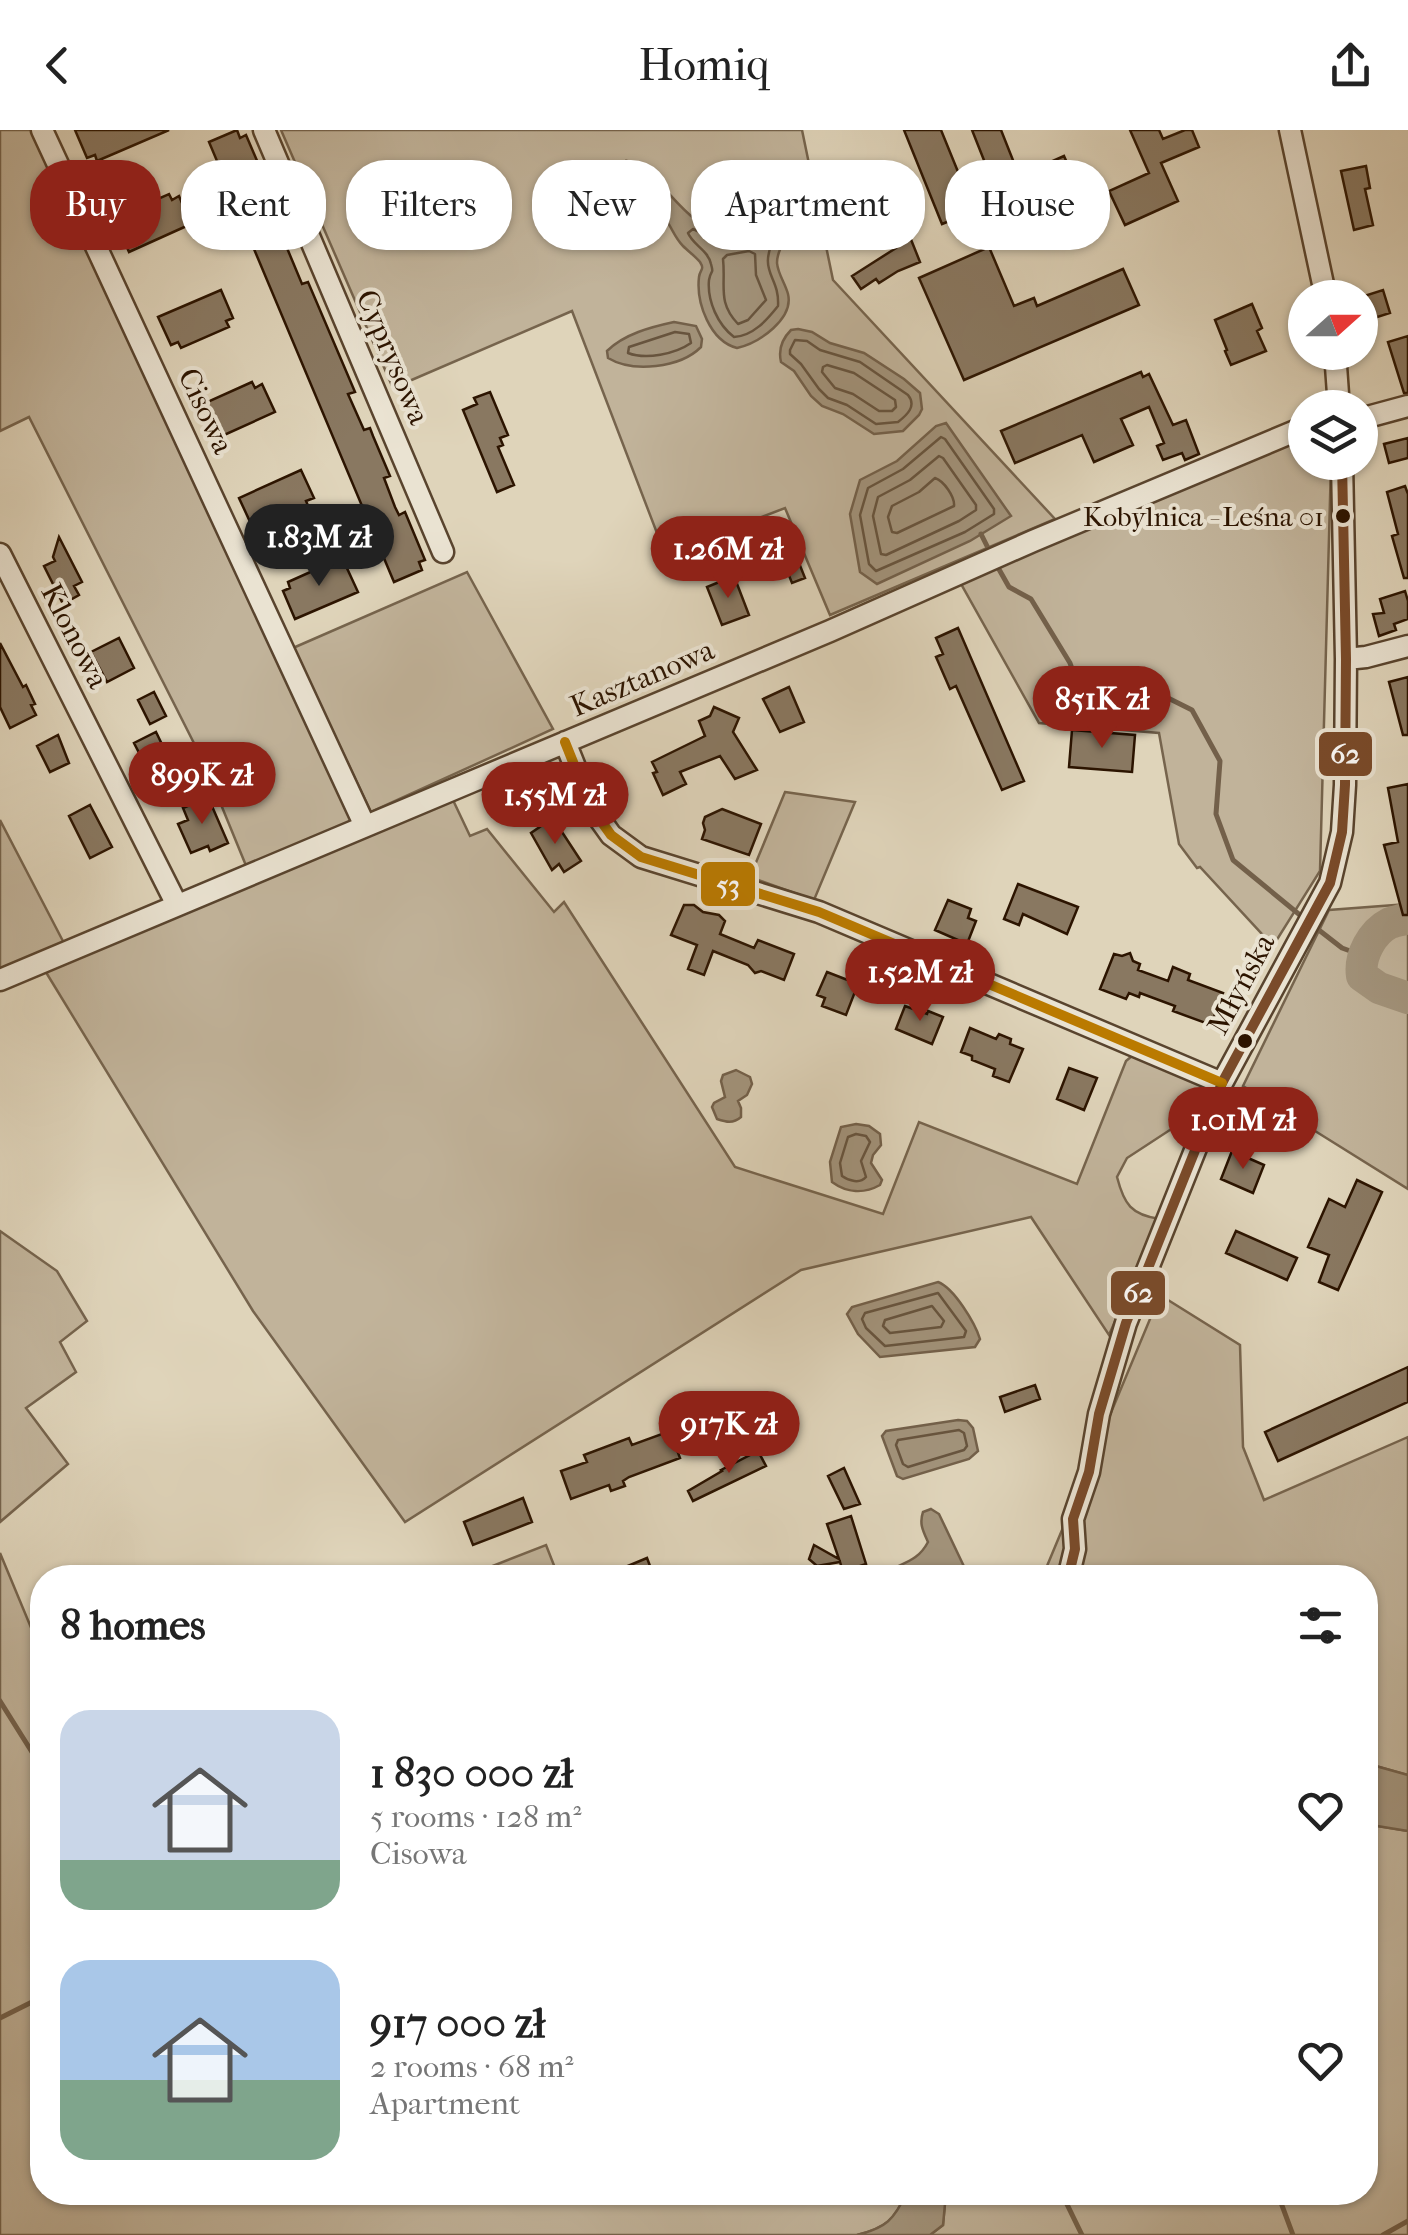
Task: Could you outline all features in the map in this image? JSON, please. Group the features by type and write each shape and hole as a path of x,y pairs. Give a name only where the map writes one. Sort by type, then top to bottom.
{"street":[{"name":"Cisowa","path":"42,130 365,826"},
{"name":"Cyprysowa","path":"264,130 443,552"},
{"path":"1290,130 1322,280"},
{"path":"1378,414 1408,406"},
{"name":"Kasztanowa","path":"0,980 830,632 1288,434"},
{"name":"Młyńska","path":"1071,1565 1075,1549 1072,1519 1089,1472 1098,1414 1126,1324 1222,1084 1330,882 1342,832 1346,785 1342,480"},
{"name":"Klonowa","path":"0,554 178,905"},
{"path":"1346,659 1408,646"},
{"path":"566,742 592,806 612,835 641,858 819,912 1222,1084"}],"shaded area":[{"path":"0,130 35,130 49,160 30,160 30,250 90,250 354,820 247,868 204,763 29,417 0,431"},
{"path":"281,130 802,130 808,160 691,160 691,250 827,250 833,280 1055,519 830,615 785,508 665,554 572,311 393,388 326,234 326,160 294,160"},
{"path":"1288,443 1288,480 1331,480 1320,871 1273,946 1197,868 1179,844 1159,733 1039,723 960,582"},
{"path":"467,572 553,729 371,812 293,648"},
{"path":"785,792 855,802 814,900 750,877"},
{"path":"452,798 470,836 487,829 554,912 564,902 735,1167 883,1214 919,1122 1077,1184 1126,1061 1132,1056 1203,1084 1208,1094 1202,1109 1127,1158 1117,1177 1130,1207 1160,1219 1109,1335 1031,1217 801,1270 405,1522 253,1311 44,969"},
{"path":"0,820 65,945 0,972"},
{"path":"1408,904 1408,1189 1243,1086 1329,910"},
{"path":"0,1231 57,1271 87,1321 60,1342 76,1372 26,1408 68,1464 0,1522"},
{"path":"1160,1295 1240,1345 1243,1447 1264,1500 1408,1437 1408,1775 1378,1767 1378,1565 1047,1565"},
{"path":"546,1545 554,1565 495,1565"},
{"path":"0,1553 30,1625 30,2205 901,2205 882,2226 857,2235 0,2235"},
{"path":"1378,1826 1408,1831 1408,2235 930,2235 943,2225 945,2205 1378,2205"}],"water":[{"path":"671,196 691,216 691,250 780,250 777,263 788,294 786,312 780,321 755,341 737,348 719,338 707,320 700,298 701,265 671,228"},
{"path":"674,322 696,326 701,347 681,360 656,366 630,366 608,358 607,351 621,340"},
{"path":"798,329 864,353 904,379 920,393 919,415 903,431 874,434 822,406 794,371 781,362 783,341 791,330"},
{"path":"946,423 1011,516 970,541 877,584 860,572 850,514 860,480 897,461 936,426"},
{"path":"736,1070 750,1077 752,1084 747,1095 738,1101 741,1117 729,1122 717,1119 712,1107 725,1097 723,1075"},
{"path":"869,1126 880,1134 881,1145 871,1163 882,1180 880,1185 862,1191 832,1182 830,1162 841,1127"},
{"path":"938,1282 951,1291 969,1316 980,1339 975,1347 880,1357 858,1334 847,1314 852,1307"},
{"path":"967,1421 973,1428 978,1451 969,1459 903,1479 897,1476 882,1436 886,1431"},
{"path":"931,1509 939,1514 963,1565 899,1565 912,1559 928,1542 922,1527 923,1512"},
{"path":"1378,1767 1408,1775 1408,1831 1378,1826"},
{"path":"900,2205 945,2205 943,2225 930,2235 857,2235 875,2229"}],"building":[{"path":"75,130 169,130 99,160 95,155 87,158"},
{"path":"237,130 240,138 246,135 257,160 217,160 209,142"},
{"path":"904,130 941,130 953,160 945,160 945,223 942,224 925,182 925,160 916,160"},
{"path":"972,130 1001,130 1013,160 984,160"},
{"path":"1130,130 1159,130 1163,139 1192,130 1199,147 1161,163 1178,201 1125,225 1110,191 1149,173"},
{"path":"1366,166 1370,188 1365,189 1373,225 1354,230 1341,171"},
{"path":"169,194 172,200 179,196 181,229 161,238 161,198"},
{"path":"254,250 288,250 302,284 308,282 355,392 348,394 364,430 370,428 390,476 384,478 395,507 399,515 405,512 425,560 419,562 422,570 394,582"},
{"path":"893,250 915,250 920,262 861,289 852,276"},
{"path":"990,250 1014,306 1034,298 1037,306 1123,269 1139,305 964,380 919,278"},
{"path":"221,290 233,318 226,321 229,327 181,348 178,342 171,345 158,317"},
{"path":"1383,290 1390,313 1378,317 1378,292"},
{"path":"1252,304 1266,351 1231,365 1215,320"},
{"path":"1408,336 1408,393 1404,393 1388,342"},
{"path":"1141,372 1143,377 1149,374 1173,425 1186,420 1199,454 1185,460 1182,453 1163,460 1157,446 1164,443 1149,407 1121,419 1133,445 1094,462 1082,435 1015,463 1001,431"},
{"path":"252,382 255,388 262,384 275,412 213,440 200,412 208,409 205,403"},
{"path":"490,392 508,435 500,438 503,445 498,447 514,485 497,492 463,410 477,404 474,398"},
{"path":"1408,438 1408,458 1389,463 1384,444"},
{"path":"301,470 314,498 306,501 309,508 262,529 259,523 252,526 239,498"},
{"path":"1405,486 1408,578 1404,578 1392,536 1398,534 1387,492"},
{"path":"59,537 82,582 74,586 79,595 63,604 44,566 55,561"},
{"path":"797,558 805,578 792,583 784,563"},
{"path":"335,561 338,567 345,564 358,592 295,619 283,591 290,588 288,582"},
{"path":"734,576 749,615 722,625 707,587"},
{"path":"1405,591 1408,619 1394,624 1396,630 1379,636 1373,614 1384,613 1380,599"},
{"path":"958,628 1024,781 1002,790 956,686 950,689 936,657 943,654 936,638"},
{"path":"119,638 134,668 107,682 91,652"},
{"path":"0,643 35,704 31,705 36,715 10,728 0,707"},
{"path":"1408,677 1408,735 1403,735 1389,682"},
{"path":"789,687 804,722 780,732 763,699"},
{"path":"154,692 166,716 150,724 138,700"},
{"path":"714,707 739,718 733,732 757,770 735,779 720,756 680,772 686,784 663,795 652,762 705,736 699,721 710,716"},
{"path":"1072,730 1135,735 1132,772 1069,767"},
{"path":"156,732 173,767 152,778 134,743"},
{"path":"58,735 69,763 50,772 37,746"},
{"path":"1408,784 1408,915 1403,915 1384,845 1398,842 1388,788"},
{"path":"208,797 228,843 210,851 208,846 191,853 178,824 188,820 183,808"},
{"path":"90,805 112,847 90,858 69,816"},
{"path":"722,809 761,824 749,855 702,839 705,817"},
{"path":"550,820 581,861 564,872 559,864 552,870 531,833"},
{"path":"1018,884 1078,907 1067,934 1023,914 1019,925 1004,919"},
{"path":"948,900 971,909 968,918 976,921 967,944 935,930"},
{"path":"684,905 719,915 725,921 720,934 754,948 758,940 794,954 784,980 761,971 755,973 748,965 713,951 704,975 688,969 697,945 671,935"},
{"path":"1130,953 1133,961 1140,964 1138,970 1168,981 1173,967 1190,974 1188,980 1223,993 1211,1025 1140,993 1139,997 1129,993 1126,999 1100,989 1114,954"},
{"path":"827,972 858,984 846,1015 822,1006 825,998 817,995"},
{"path":"905,1006 943,1017 932,1044 896,1029"},
{"path":"970,1028 996,1039 999,1034 1023,1049 1009,1082 993,1076 995,1069 961,1052"},
{"path":"1069,1068 1097,1078 1084,1110 1057,1099"},
{"path":"1232,1151 1264,1165 1253,1193 1221,1179"},
{"path":"1357,1180 1382,1192 1338,1290 1319,1282 1329,1255 1308,1247 1329,1199 1345,1207"},
{"path":"1236,1231 1297,1258 1287,1280 1226,1253"},
{"path":"1408,1367 1408,1402 1278,1461 1265,1432"},
{"path":"1035,1385 1040,1399 1005,1412 1000,1397"},
{"path":"670,1431 680,1458 629,1477 623,1481 625,1486 611,1491 609,1485 571,1499 561,1471 587,1462 584,1455 629,1438 632,1445"},
{"path":"758,1451 766,1466 693,1501 688,1491"},
{"path":"844,1468 860,1504 844,1509 828,1476"},
{"path":"523,1498 532,1522 473,1545 464,1522"},
{"path":"851,1516 866,1564 816,1565 809,1559 814,1545 839,1559 827,1524"},
{"path":"647,1558 650,1565 630,1565"}],"waterway":[{"path":"981,534 991,554"},
{"path":"996,564 1009,587 1031,599 1070,663 1077,684 1108,695 1168,698 1192,710 1220,761 1216,814 1233,860 1306,920"},
{"path":"1408,918 1390,923 1372,938 1362,968 1362,976 1379,988 1408,998"},
{"path":"1315,927 1342,948 1364,956"},
{"path":"0,1701 30,1749"},
{"path":"0,2018 30,2003"},
{"path":"1067,2205 1082,2235"},
{"path":"1282,2205 1293,2235"},
{"path":"1383,2235 1408,2221"}],"transit line":[{"name":"62","path":"1071,1565 1075,1549 1073,1519 1089,1472 1099,1414 1126,1323 1222,1083 1330,883 1342,832 1345,785 1342,480"},
{"name":"53","path":"565,742 591,807 611,835 641,857 819,912 1222,1083"}],"place":[{"name":"Kobylnica - Leśna 01","path":"1343,516"}]}
